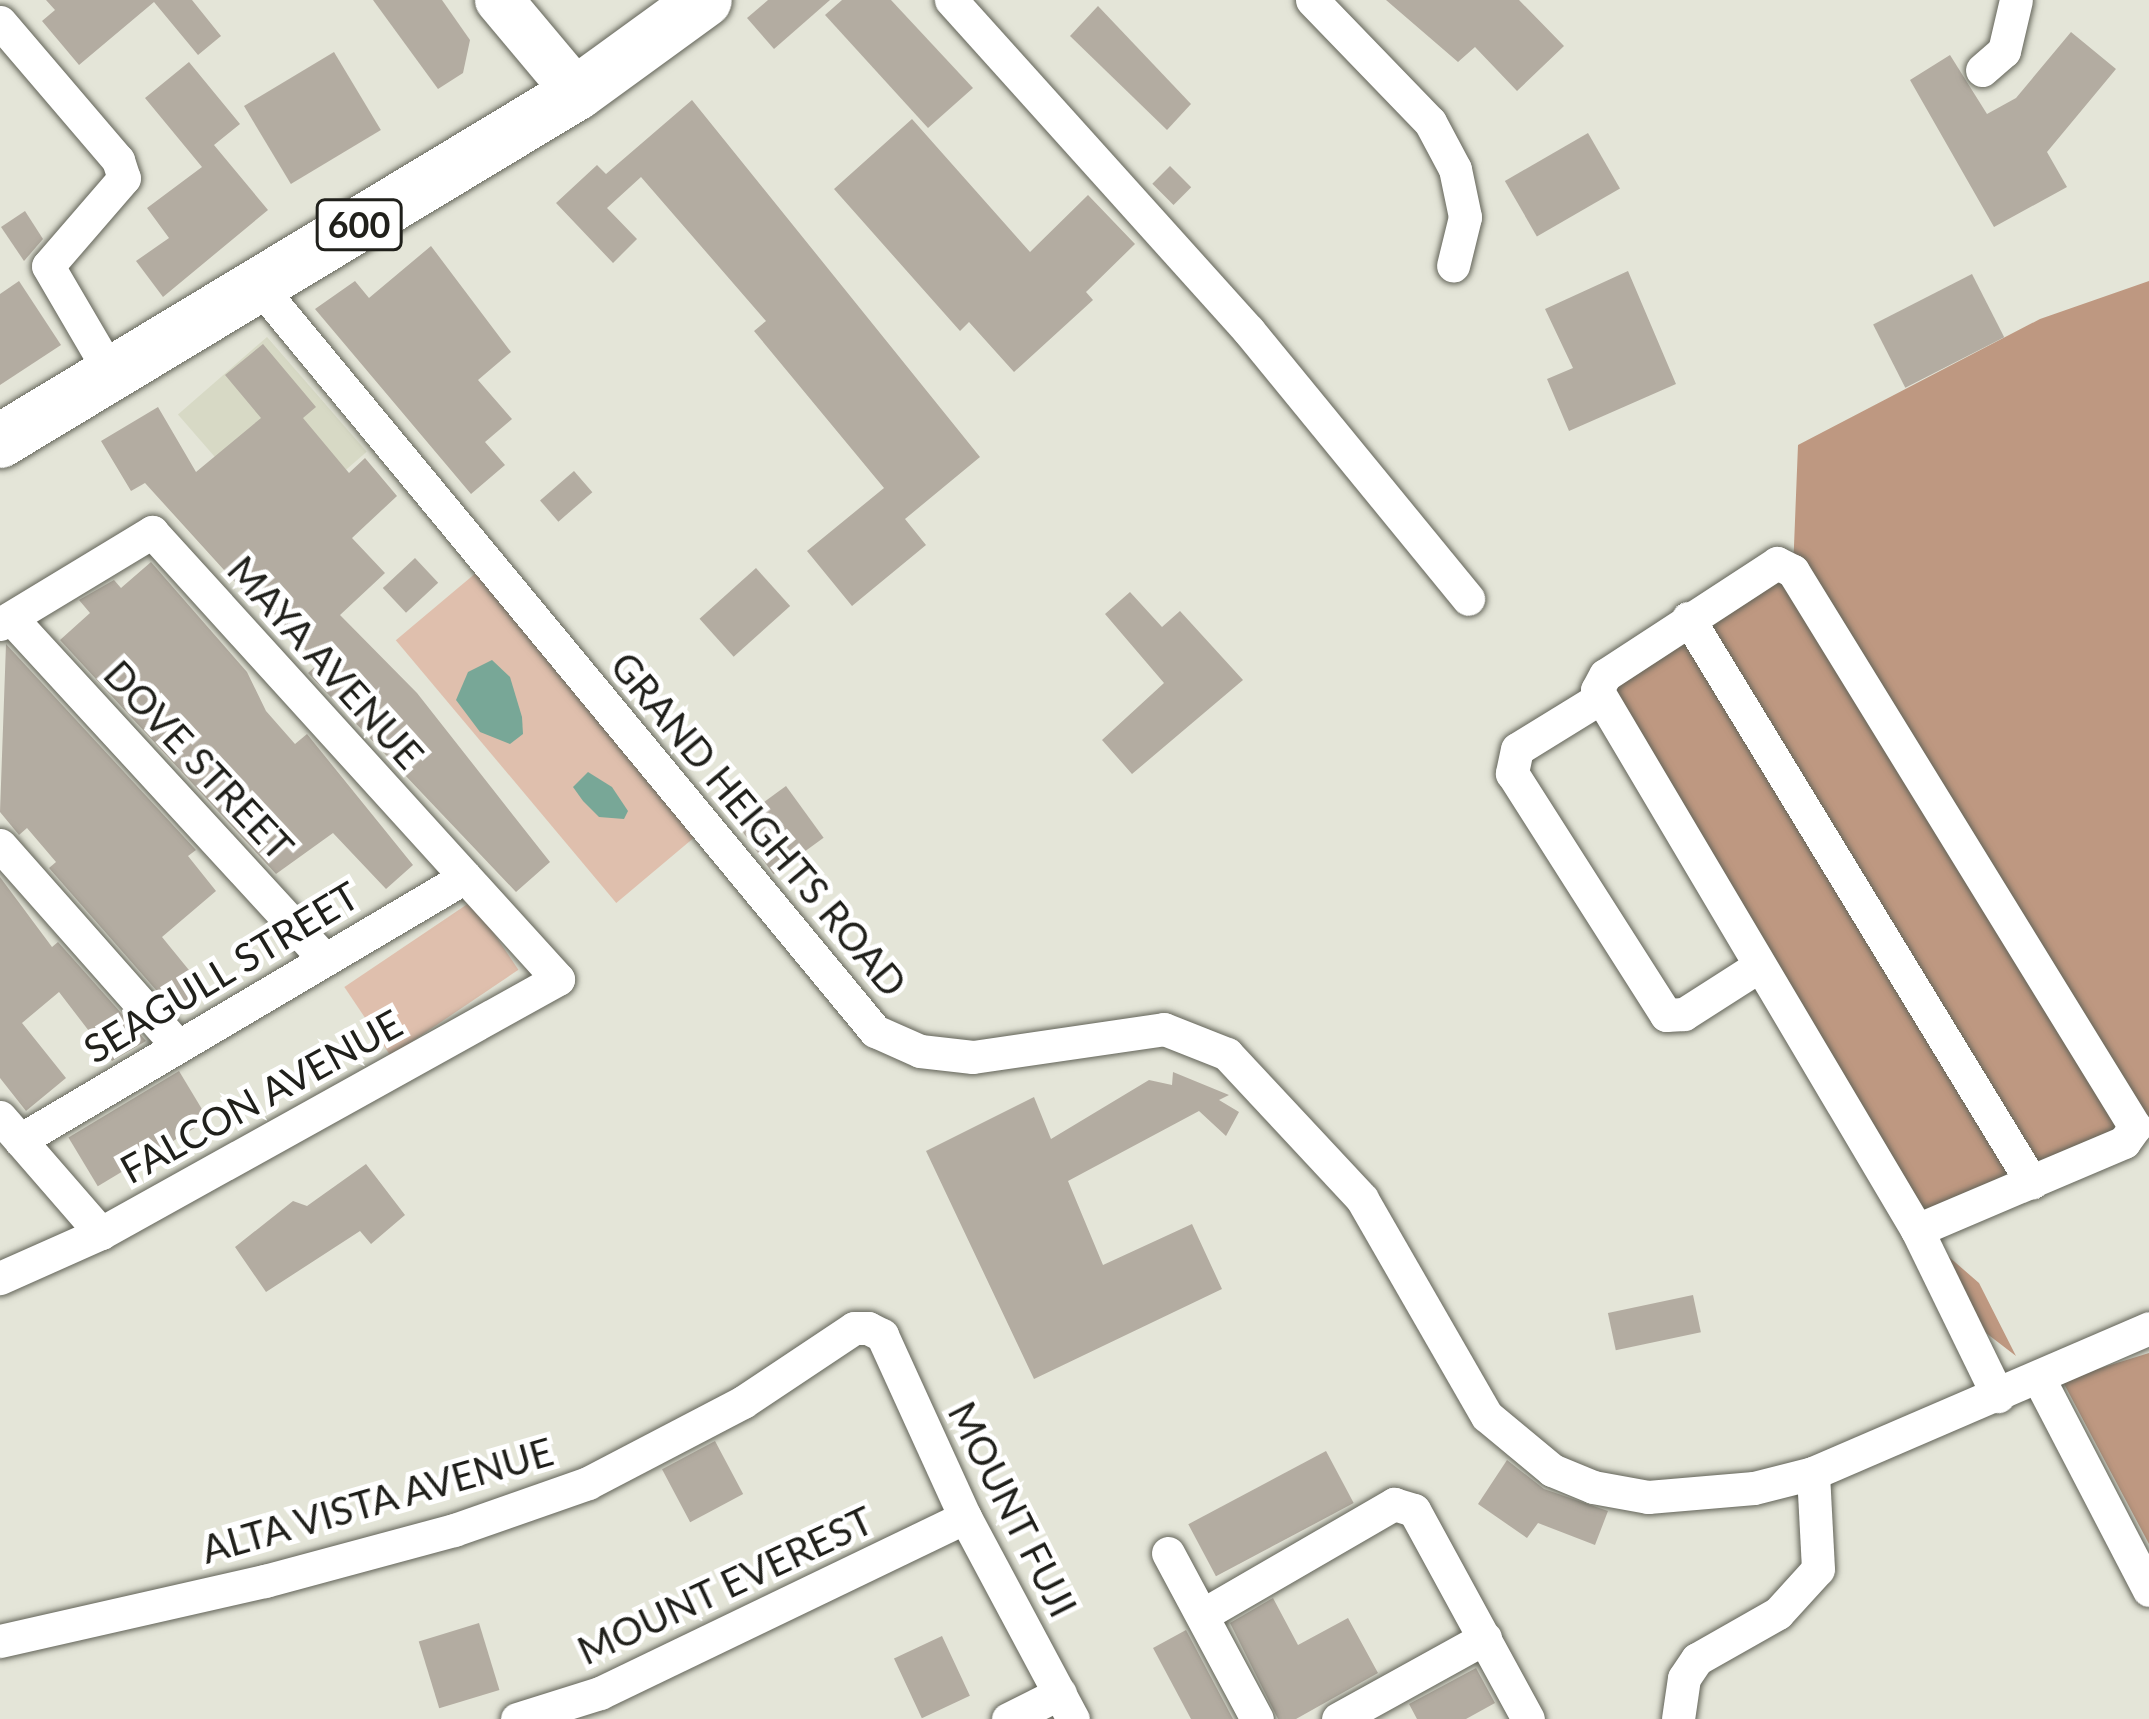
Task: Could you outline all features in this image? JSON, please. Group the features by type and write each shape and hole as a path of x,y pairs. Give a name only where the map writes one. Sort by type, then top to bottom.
{"main road":[{"name":"600","path":"7,424 111,374 577,93 705,0"}],"street":[{"path":"500,0 577,93"},
{"path":"951,0 1249,331 1468,599"},
{"path":"1312,0 1439,138 1465,218 1453,266"},
{"path":"1982,70 2004,51 2016,0"},
{"path":"0,22 118,160 124,178 48,266 111,374"},
{"name":"GRAND HEIGHTS ROAD","path":"259,286 875,1031 920,1051 973,1058 1164,1028 1227,1054 1362,1199 1486,1416 1552,1470 1593,1487 1648,1496 1715,1496 1813,1473 2149,1328"},
{"name":"MAYA AVENUE","path":"6,621 152,532 558,979"},
{"path":"1917,1230 2124,1142 2132,1118 1793,571 1769,566 1605,675 1600,698 1917,1230 1998,1396"},
{"path":"1688,618 2032,1183"},
{"name":"DOVE STREET","path":"6,621 325,959"},
{"path":"1600,698 1517,748 1512,773 1666,1015 1684,1014 1760,965"},
{"path":"0,845 178,1046"},
{"name":"SEAGULL STREET","path":"10,1129 178,1046 465,877"},
{"name":"FALCON AVENUE","path":"0,1278 101,1233 558,979"},
{"path":"10,1129 101,1233"},
{"name":"ALTA VISTA AVENUE","path":"0,1641 454,1530 588,1483 743,1402 854,1328 882,1335"},
{"name":"MOUNT FUJI","path":"882,1335 965,1517 1066,1706"},
{"path":"2038,1377 2149,1590"},
{"path":"1678,1719 1684,1678 1697,1659 1778,1613 1818,1569 1813,1473"},
{"path":"1204,1614 1394,1504 1414,1510 1528,1719"},
{"name":"MOUNT EVEREST","path":"517,1719 600,1693 965,1517"},
{"path":"1168,1552 1257,1719"},
{"path":"1338,1719 1485,1638"},
{"path":"1008,1719 1066,1706"}],"shaded area":[{"path":"2149,281 2149,1128 1918,1230 1979,1283 2016,1356 1956,1310 1605,675 1793,571 1798,445 2040,319"},
{"path":"267,337 367,452 278,529 178,414"},
{"path":"477,572 697,835 616,903 396,640"},
{"path":"472,901 518,970 391,1056 344,987"},
{"path":"2149,1353 2149,1544 2062,1380"}],"water":[{"path":"492,660 510,677 522,717 523,734 510,744 480,732 456,700 468,672"},
{"path":"588,772 612,787 628,811 624,819 599,817 583,801 573,787"}],"building":[{"path":"46,0 192,0 221,36 198,55 154,2 79,65 42,21 55,10"},
{"path":"373,0 442,0 470,40 463,73 438,89"},
{"path":"768,0 830,0 774,49 747,18"},
{"path":"842,0 891,0 973,88 928,128 825,15"},
{"path":"1386,0 1519,0 1564,46 1517,91 1475,47 1458,62"},
{"path":"1098,6 1191,104 1167,130 1070,36"},
{"path":"2071,32 2116,69 2047,152 2067,187 1994,227 1910,80 1950,55 1987,114 2016,98"},
{"path":"334,52 381,130 291,184 244,106"},
{"path":"189,62 240,124 214,145 268,210 163,297 136,261 169,238 147,208 202,167 145,98"},
{"path":"692,100 980,457 905,519 926,545 852,606 807,551 884,488 754,331 766,321 641,177 607,208 637,239 613,263 556,203 597,165 606,174"},
{"path":"912,119 1030,252 1088,195 1135,244 1086,292 1093,300 1014,372 969,322 960,331 834,189"},
{"path":"1588,133 1620,188 1537,236 1505,181"},
{"path":"1170,166 1191,187 1174,205 1152,184"},
{"path":"25,211 43,239 24,261 1,227"},
{"path":"431,246 511,352 478,380 512,419 485,442 505,465 471,494 315,309 355,281 369,298"},
{"path":"1628,271 1676,384 1569,431 1547,379 1573,368 1545,309"},
{"path":"1972,274 2004,337 1905,388 1873,324"},
{"path":"19,281 61,345 0,385 0,294"},
{"path":"263,344 316,407 303,418 349,473 365,458 397,496 352,538 385,573 340,615 417,693 550,862 516,892 308,673 318,664 259,598 254,603 145,483 131,491 101,441 158,407 196,472 261,418 225,375"},
{"path":"574,471 592,492 558,522 540,501"},
{"path":"415,558 438,583 406,613 383,588"},
{"path":"151,562 247,672 266,711 295,744 307,734 413,865 386,889 333,833 276,874 60,640 90,613 79,600 114,580 121,588"},
{"path":"756,568 790,606 734,657 700,619"},
{"path":"1130,592 1162,627 1180,611 1243,680 1132,774 1102,740 1164,683 1105,614"},
{"path":"6,644 196,850 188,856 216,891 162,937 206,991 178,1015 49,868 56,862 27,828 19,835 0,812"},
{"path":"786,786 824,838 773,874 736,822"},
{"path":"0,877 52,947 58,942 146,1041 112,1061 59,992 22,1023 66,1078 26,1111 0,1078"},
{"path":"179,1071 208,1120 98,1186 68,1137"},
{"path":"1173,1072 1229,1095 1219,1100 1239,1112 1226,1136 1199,1111 1068,1181 1103,1265 1192,1224 1222,1289 1034,1379 926,1151 1034,1097 1051,1139 1149,1080 1172,1085"},
{"path":"366,1164 405,1215 371,1244 360,1231 266,1292 235,1247 293,1201 307,1206"},
{"path":"1693,1295 1701,1332 1616,1350 1608,1313"},
{"path":"715,1441 743,1494 690,1522 662,1469"},
{"path":"1326,1451 1354,1503 1216,1576 1188,1524"},
{"path":"1507,1460 1544,1489 1608,1511 1595,1545 1538,1523 1527,1538 1478,1504"},
{"path":"1273,1598 1298,1645 1348,1618 1378,1673 1296,1719 1278,1719 1230,1623"},
{"path":"479,1623 499,1690 439,1708 419,1641"},
{"path":"1186,1630 1233,1719 1191,1719 1153,1648"},
{"path":"942,1636 970,1696 922,1718 894,1658"},
{"path":"1476,1668 1495,1703 1466,1719 1417,1719 1409,1704"}]}
